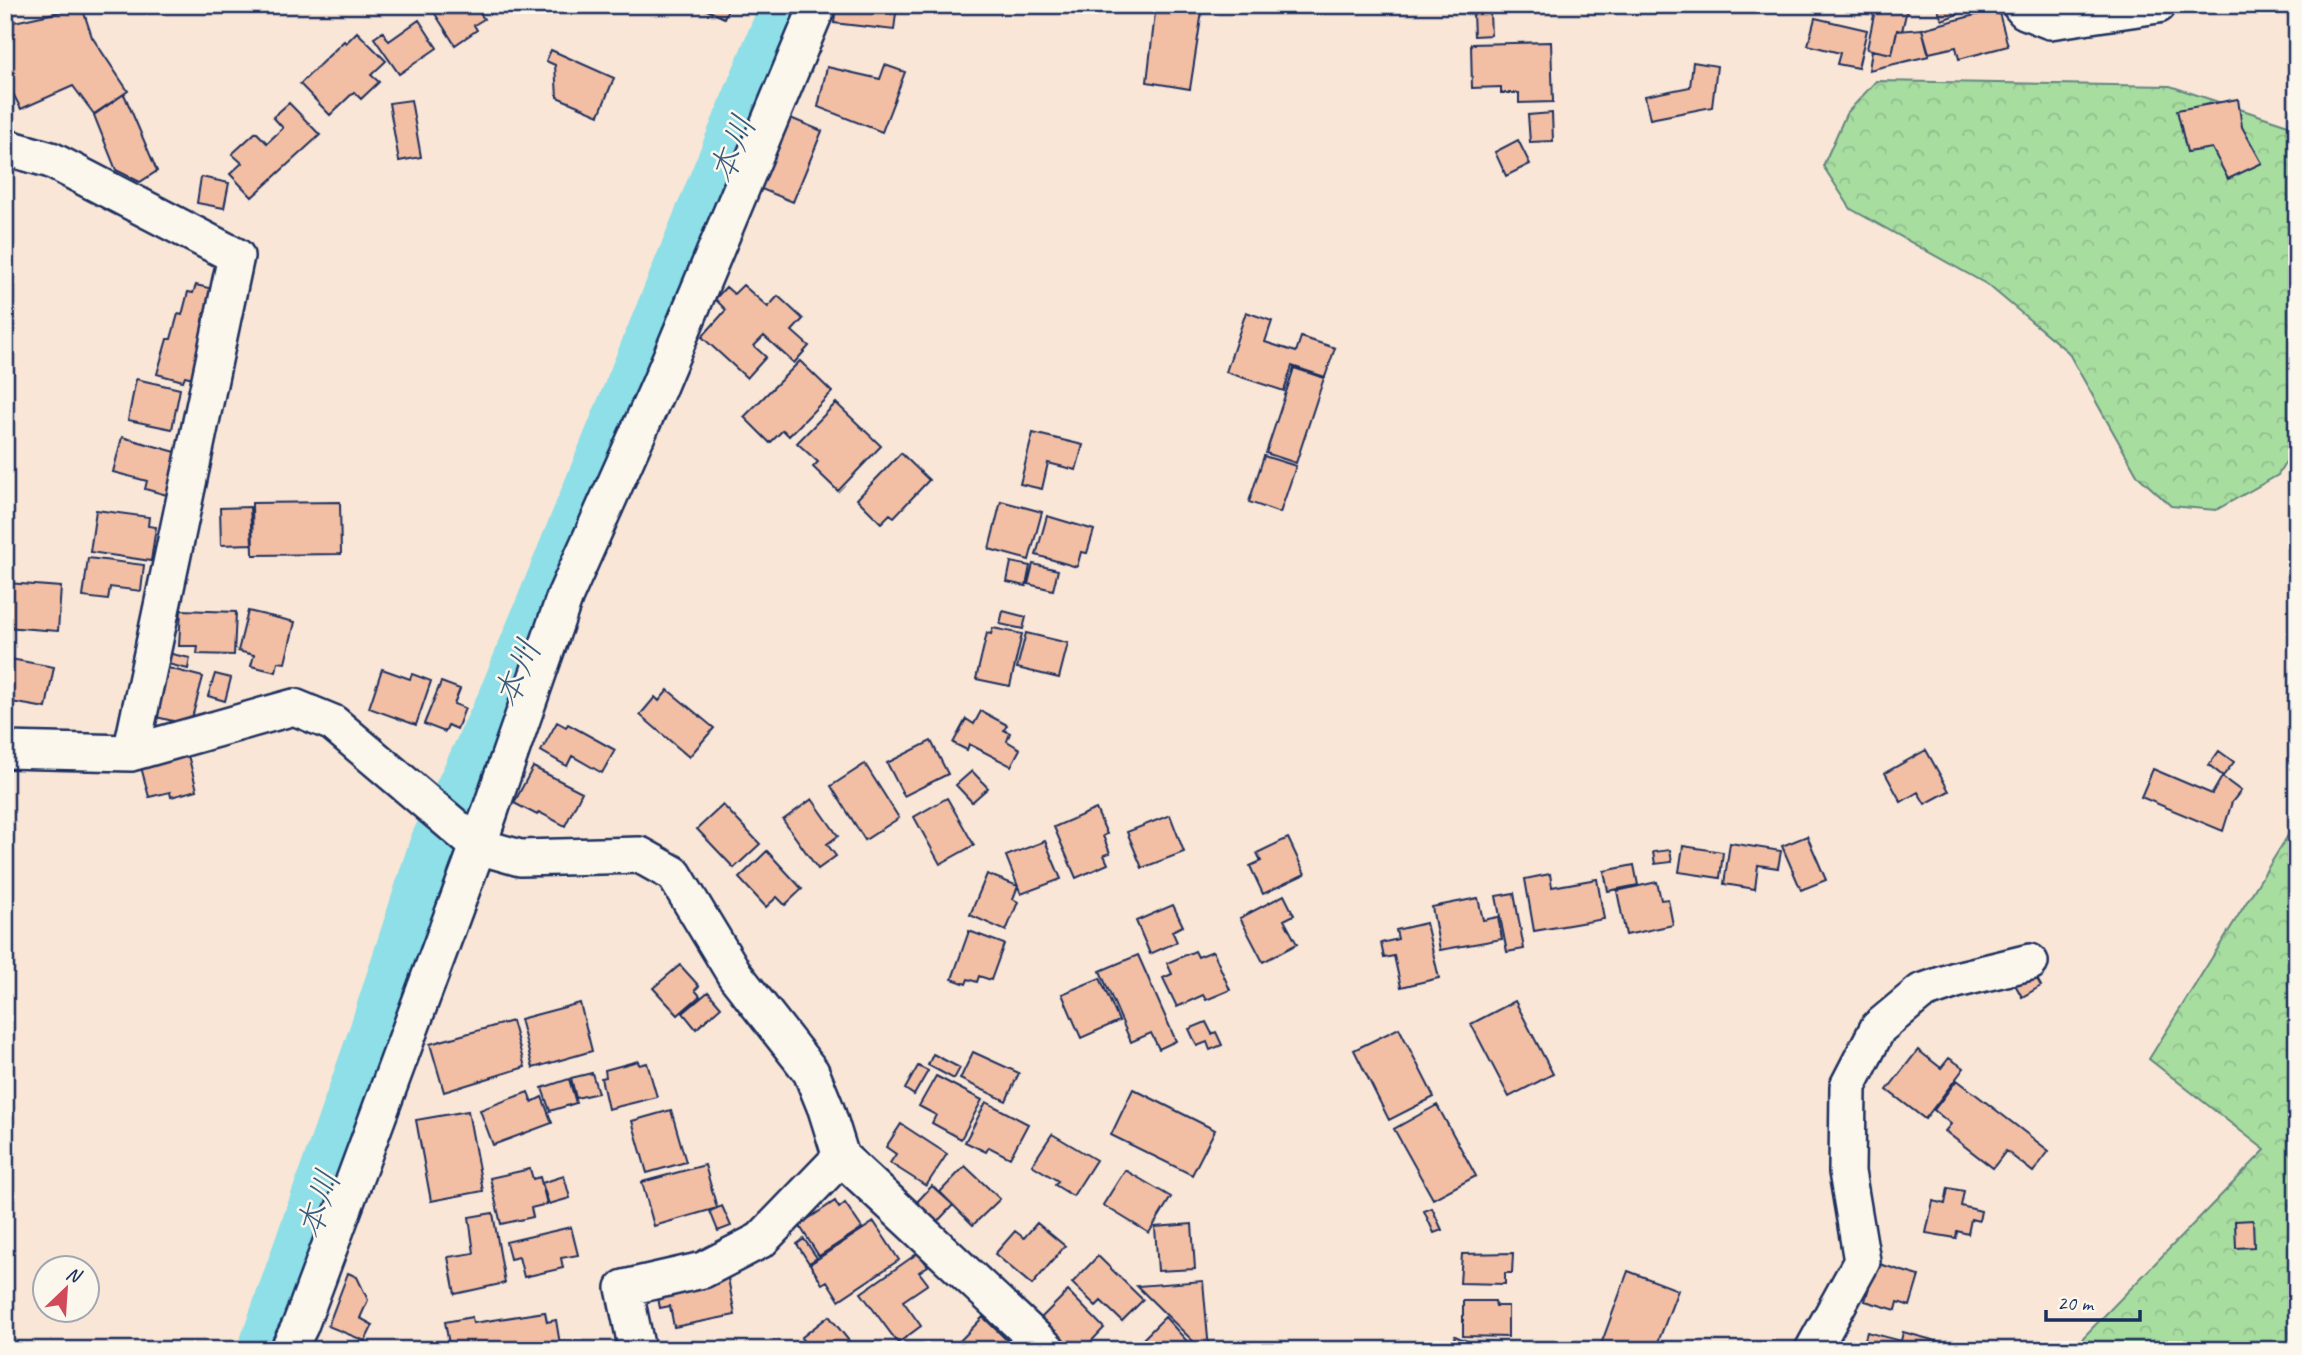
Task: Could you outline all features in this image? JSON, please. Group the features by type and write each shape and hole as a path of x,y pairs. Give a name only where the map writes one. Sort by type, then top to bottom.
{"street":[{"path":"288,1350 321,1270 460,831 658,388 817,5"},
{"path":"2020,5 2025,11 2050,21 2158,5"},
{"path":"5,147 51,160 236,256 131,753"},
{"path":"5,750 131,753 294,707 333,723 460,831 520,858 640,855 674,874 735,975 811,1072 841,1157 1048,1350"},
{"path":"1813,1350 1862,1261 1847,1172 1848,1086 1878,1028 1921,992 1956,980 2030,962"},
{"path":"637,1350 624,1288 703,1270 761,1240 841,1157"}],"green space":[{"path":"1876,81 2170,86 2297,128 2297,443 2278,475 2216,510 2171,506 2138,476 2068,352 1988,285 1851,209 1823,166 1846,114"},
{"path":"2297,821 2297,1350 2071,1350 2265,1150 2149,1059"}],"building":[{"path":"474,5 484,19 474,25 477,30 455,45 430,6"},
{"path":"696,5 730,5 724,18"},
{"path":"836,5 897,5 894,30 834,23"},
{"path":"1156,5 1203,5 1190,89 1147,82"},
{"path":"1835,5 1874,5 1872,12"},
{"path":"1876,5 1908,5 1902,31 1897,30 1892,54 1867,49"},
{"path":"1936,5 1982,5 1942,20"},
{"path":"82,7 92,37 128,91 94,114 73,86 21,109 5,78 5,24"},
{"path":"1998,9 2008,46 1959,59 1956,47 1929,53 1922,29"},
{"path":"1473,13 1490,13 1491,35 1474,36"},
{"path":"1815,18 1867,30 1858,68 1837,64 1840,53 1808,45"},
{"path":"419,20 437,48 399,74 374,38 383,32 389,41"},
{"path":"1922,29 1929,56 1869,70 1872,50 1892,54 1897,31"},
{"path":"357,32 386,61 371,75 379,82 361,99 354,92 330,115 300,84 344,41 346,43"},
{"path":"1551,42 1553,102 1519,103 1519,93 1501,93 1501,87 1472,88 1471,44"},
{"path":"551,50 614,78 599,115 557,97 555,65 546,61"},
{"path":"1693,62 1717,66 1712,107 1650,119 1645,96 1690,87"},
{"path":"885,65 905,72 882,132 818,107 827,67 880,79"},
{"path":"124,94 157,171 140,182 116,170 94,115"},
{"path":"2238,99 2242,127 2262,163 2228,179 2212,148 2187,152 2177,110"},
{"path":"411,100 421,157 399,161 389,103"},
{"path":"289,103 320,135 252,197 230,174 242,163 232,154 256,132 267,143 283,128 273,117"},
{"path":"1552,113 1553,141 1530,142 1528,115"},
{"path":"788,117 822,131 793,202 759,188"},
{"path":"1518,140 1530,164 1506,176 1495,152"},
{"path":"201,177 229,183 224,208 197,203"},
{"path":"196,285 225,292 201,380 185,376 183,381 157,374 167,339 171,339 178,314 182,315 188,292 193,293"},
{"path":"743,285 768,307 778,296 803,319 792,331 809,346 794,363 764,336 754,346 766,357 747,378 702,337 726,310 715,299 726,287 734,294"},
{"path":"1246,312 1272,321 1265,342 1296,352 1301,337 1335,348 1325,377 1292,366 1284,391 1226,372"},
{"path":"800,361 832,392 789,436 783,430 770,443 744,417"},
{"path":"1294,368 1324,378 1296,463 1266,453"},
{"path":"136,379 180,389 172,429 128,420"},
{"path":"836,403 881,446 838,491 813,467 818,462 797,443"},
{"path":"1033,433 1083,445 1076,470 1048,463 1042,489 1020,484"},
{"path":"122,437 190,456 178,498 145,489 147,481 113,472"},
{"path":"901,453 929,480 894,517 890,514 881,523 857,499"},
{"path":"1264,456 1296,466 1280,513 1249,502"},
{"path":"1001,501 1042,512 1029,560 989,549"},
{"path":"340,502 341,554 253,555 252,503"},
{"path":"250,507 252,544 221,545 220,508"},
{"path":"96,510 149,517 148,526 156,527 151,561 90,552"},
{"path":"1047,516 1094,530 1087,553 1081,552 1077,567 1036,555"},
{"path":"88,558 144,565 141,591 110,587 108,600 83,597"},
{"path":"1011,562 1030,566 1026,586 1007,582"},
{"path":"1033,564 1058,570 1053,590 1028,584"},
{"path":"7,583 61,587 58,631 5,627"},
{"path":"181,610 236,612 234,655 197,654 198,646 179,646"},
{"path":"248,611 295,622 285,663 278,662 276,672 251,666 254,655 238,651"},
{"path":"1003,611 1026,617 1023,629 1000,624"},
{"path":"993,628 1022,634 1010,686 976,679 987,633 991,634"},
{"path":"1026,633 1068,643 1059,678 1017,668"},
{"path":"167,653 190,658 188,669 164,663"},
{"path":"5,658 54,667 46,708 5,701"},
{"path":"164,667 203,677 190,725 152,716"},
{"path":"382,669 410,679 412,674 431,681 416,725 369,708"},
{"path":"215,674 231,678 225,701 208,696"},
{"path":"441,682 460,689 454,704 465,708 457,729 448,725 445,732 424,724"},
{"path":"668,690 714,728 689,757 640,715 655,697 659,701"},
{"path":"981,711 1007,725 1004,730 1010,733 1007,741 1020,749 1011,766 969,744 967,750 953,743 966,719 974,724"},
{"path":"557,722 566,727 568,724 615,750 602,773 572,756 567,766 541,751"},
{"path":"931,741 948,774 904,796 887,763"},
{"path":"1926,750 1949,791 1925,804 1918,792 1901,802 1885,773"},
{"path":"2219,751 2234,762 2223,776 2209,765"},
{"path":"188,755 197,790 171,797 170,792 149,797 141,767"},
{"path":"865,764 899,818 865,840 831,786"},
{"path":"533,767 582,792 565,826 514,803"},
{"path":"2153,769 2212,794 2222,777 2241,791 2232,802 2223,831 2141,797"},
{"path":"972,771 988,788 972,802 956,785"},
{"path":"947,798 974,845 940,864 914,817"},
{"path":"812,799 838,836 827,844 836,856 818,869 783,820"},
{"path":"723,805 760,844 734,868 697,829"},
{"path":"1096,809 1107,834 1103,836 1110,853 1104,855 1108,864 1076,878 1054,827"},
{"path":"1170,815 1184,852 1142,868 1127,832"},
{"path":"1807,836 1826,880 1801,890 1782,846"},
{"path":"1288,838 1305,874 1263,894 1250,866 1261,861 1257,853"},
{"path":"1045,841 1061,879 1021,894 1006,856"},
{"path":"1730,843 1781,851 1778,868 1758,865 1755,889 1724,884"},
{"path":"1683,846 1723,852 1720,878 1679,872"},
{"path":"1670,850 1672,862 1655,864 1653,852"},
{"path":"767,851 802,889 785,905 777,897 766,907 739,878"},
{"path":"1634,865 1638,885 1608,891 1604,871"},
{"path":"987,874 1018,886 1013,899 1018,902 1006,931 970,915"},
{"path":"1550,874 1552,887 1597,879 1604,919 1534,931 1525,879"},
{"path":"1657,882 1661,900 1668,899 1673,925 1626,935 1617,891"},
{"path":"1514,893 1524,949 1507,952 1496,896"},
{"path":"1284,895 1294,915 1284,920 1297,944 1263,962 1240,918"},
{"path":"1478,898 1483,920 1498,917 1502,939 1440,950 1432,907"},
{"path":"1173,905 1183,926 1172,931 1177,942 1150,954 1136,921"},
{"path":"1426,923 1439,978 1401,987 1394,956 1384,958 1381,943 1398,939 1396,930"},
{"path":"969,931 1004,944 991,980 979,976 977,982 968,979 966,984 952,979"},
{"path":"1195,951 1198,957 1213,951 1230,990 1206,1000 1203,995 1177,1007 1163,978 1172,974 1167,963"},
{"path":"1138,955 1176,1041 1159,1049 1151,1033 1131,1042 1100,971"},
{"path":"680,965 699,986 695,990 700,996 678,1015 653,988"},
{"path":"2031,968 2041,986 2022,997 2012,979"},
{"path":"1100,978 1119,1021 1081,1038 1062,994"},
{"path":"708,992 721,1007 696,1029 683,1013"},
{"path":"1515,1001 1553,1074 1509,1097 1471,1024"},
{"path":"580,1003 592,1051 533,1068 520,1019"},
{"path":"512,1021 525,1067 444,1092 430,1044"},
{"path":"1206,1022 1212,1034 1216,1032 1222,1045 1210,1050 1207,1042 1197,1046 1189,1029"},
{"path":"1399,1028 1434,1097 1389,1120 1354,1050"},
{"path":"1918,1050 1941,1068 1949,1058 1964,1068 1925,1119 1887,1090"},
{"path":"973,1052 1019,1073 1006,1101 960,1079"},
{"path":"933,1054 960,1068 954,1079 928,1065"},
{"path":"638,1061 639,1065 647,1063 657,1097 608,1109 601,1078 606,1077 605,1070"},
{"path":"918,1066 928,1071 914,1095 905,1089"},
{"path":"592,1073 598,1093 576,1098 571,1078"},
{"path":"936,1076 982,1100 961,1139 932,1123 936,1115 919,1106"},
{"path":"569,1079 576,1103 550,1111 542,1088"},
{"path":"1957,1080 2049,1151 2033,1172 2006,1151 1993,1168 1945,1131 1951,1124 1934,1110"},
{"path":"1133,1089 1215,1130 1192,1175 1111,1135"},
{"path":"528,1092 532,1102 542,1097 552,1123 493,1145 480,1110"},
{"path":"986,1102 1028,1124 1010,1158 989,1147 986,1152 965,1142"},
{"path":"1437,1105 1476,1176 1433,1199 1394,1129"},
{"path":"671,1110 686,1162 647,1173 632,1121"},
{"path":"468,1111 483,1191 431,1201 416,1120"},
{"path":"901,1124 947,1154 926,1186 890,1163 896,1154 886,1147"},
{"path":"1052,1134 1096,1160 1073,1196 1055,1185 1058,1181 1032,1165"},
{"path":"705,1165 717,1208 654,1226 642,1182"},
{"path":"965,1166 1000,1199 973,1225 940,1192"},
{"path":"530,1169 533,1179 540,1177 547,1204 531,1208 533,1217 501,1224 490,1178"},
{"path":"1125,1170 1171,1197 1149,1233 1103,1205"},
{"path":"564,1176 570,1198 549,1204 542,1183"},
{"path":"932,1186 953,1205 936,1223 915,1204"},
{"path":"1948,1188 1964,1191 1961,1206 1981,1211 1979,1221 1971,1219 1968,1234 1957,1231 1956,1238 1926,1233 1933,1201 1945,1204"},
{"path":"835,1201 839,1208 845,1203 862,1228 819,1256 799,1225"},
{"path":"722,1206 731,1226 718,1231 710,1211"},
{"path":"1432,1208 1442,1230 1434,1233 1424,1211"},
{"path":"493,1213 505,1283 455,1294 448,1257 474,1253 469,1217"},
{"path":"2253,1220 2254,1247 2236,1248 2235,1221"},
{"path":"874,1222 899,1260 839,1300 827,1281 822,1284 810,1264"},
{"path":"1037,1223 1065,1246 1032,1285 995,1254 1015,1231 1024,1238"},
{"path":"1192,1224 1195,1269 1158,1271 1155,1227"},
{"path":"571,1227 578,1255 561,1258 563,1268 524,1277 519,1257 510,1259 506,1242"},
{"path":"804,1239 817,1258 809,1263 797,1244"},
{"path":"918,1253 928,1266 919,1272 928,1284 903,1301 921,1326 898,1343 861,1293"},
{"path":"1513,1253 1512,1273 1505,1273 1505,1284 1460,1283 1462,1254"},
{"path":"1098,1256 1143,1300 1122,1321 1101,1301 1096,1306 1072,1283"},
{"path":"1876,1263 1919,1276 1910,1306 1898,1302 1896,1310 1865,1301"},
{"path":"1628,1271 1678,1290 1655,1350 1599,1350"},
{"path":"348,1273 357,1277 368,1300 360,1318 373,1325 365,1341 328,1326"},
{"path":"727,1273 735,1315 674,1327 670,1306 660,1308 656,1288"},
{"path":"1203,1281 1209,1350 1202,1350 1137,1286"},
{"path":"1068,1291 1104,1328 1083,1350 1071,1350 1040,1319"},
{"path":"1463,1301 1495,1301 1496,1306 1508,1306 1508,1337 1463,1336"},
{"path":"545,1312 547,1322 556,1320 561,1350 529,1350 529,1347 513,1350 450,1350 445,1322 472,1317 473,1323"},
{"path":"829,1316 850,1342 840,1350 811,1350 801,1338"},
{"path":"983,1317 1017,1350 960,1350 955,1346"},
{"path":"1165,1317 1195,1350 1132,1350"},
{"path":"1867,1332 1901,1341 1903,1332 1940,1342 1938,1350 1862,1350"},
{"path":"1455,1336 1487,1350 1449,1350"}],"waterway":[{"name":"本川","path":"267,1350 376,1039 438,846 505,704 790,5"}]}
